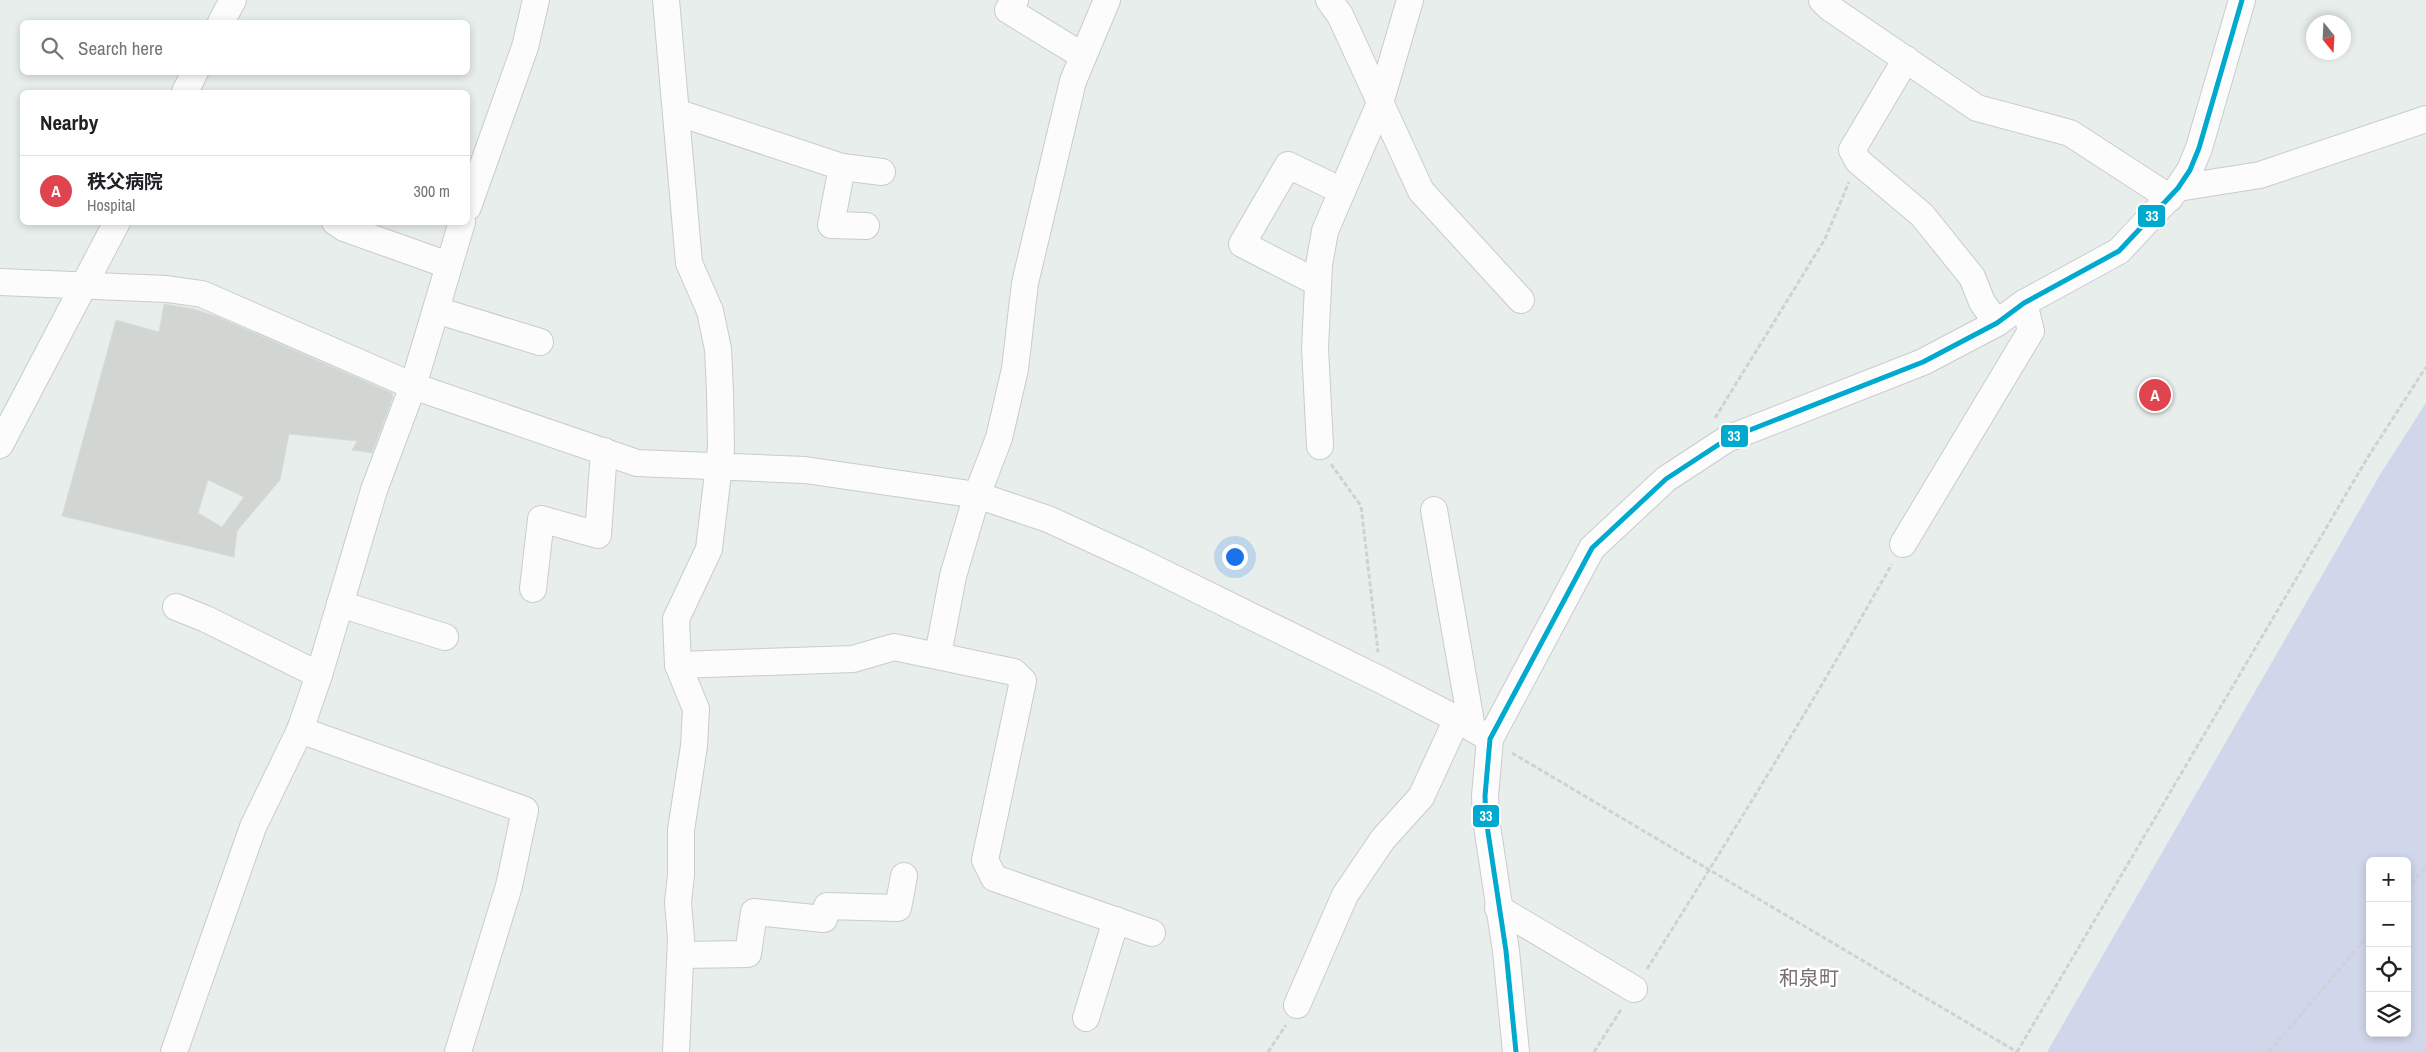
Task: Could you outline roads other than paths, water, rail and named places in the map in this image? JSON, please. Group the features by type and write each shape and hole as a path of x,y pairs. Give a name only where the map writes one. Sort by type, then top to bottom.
{"street":[{"path":"222,20 233,0"},
{"path":"470,201 525,47 536,0"},
{"path":"666,0 689,263 700,293 710,311 718,348 721,448 709,549 676,619 678,665 696,710 694,746 681,830 681,875 678,902 680,955 676,1052"},
{"path":"1014,0 1008,10 1084,56"},
{"path":"938,655 953,576 977,495 1001,429 1015,368 1025,283 1073,82 1107,0"},
{"path":"1329,0 1340,15 1421,191 1467,244 1521,300"},
{"path":"1320,446 1315,348 1318,265 1325,231 1380,103 1410,0"},
{"path":"1822,0 1830,8 1977,108 2070,133 2174,193 2260,175 2426,119"},
{"path":"1297,1005 1345,895 1383,839 1421,797 1473,729 1592,548 1666,478 1727,439 1924,362 1997,323 2024,303 2119,250 2174,193 2199,148 2242,0"},
{"path":"1906,59 1852,150 1858,161 1922,214 1972,277 1982,302 1997,323"},
{"path":"186,90 194,75"},
{"path":"676,112 842,167 882,172"},
{"path":"1318,283 1242,244 1288,165 1342,191"},
{"path":"842,167 832,226 866,226"},
{"path":"0,445 115,225"},
{"path":"340,225 448,265"},
{"path":"177,1041 253,827 300,730 319,675 374,490 413,386 461,225"},
{"path":"0,282 167,288 202,294 413,386 637,463 805,470 977,495 1057,523 1381,680 1473,729"},
{"path":"1903,544 2031,331 2024,303"},
{"path":"436,310 540,342"},
{"path":"533,589 541,519 598,535 604,451"},
{"path":"1434,510 1485,796 1498,908 1506,951 1516,1052"},
{"path":"340,604 445,637"},
{"path":"176,607 206,619 319,675"},
{"path":"678,665 853,659 894,647 1014,672 1023,682 985,860 994,878 1152,933"},
{"path":"300,730 525,810 510,886 458,1052"},
{"path":"680,955 748,954 754,912 824,919 827,906 898,908 904,876"},
{"path":"1498,908 1634,988"},
{"path":"1086,1018 1116,920"}],"place":[{"name":"秩父病院","path":"2155,395"}],"district":[{"name":"和泉町","path":"1809,977"}]}
